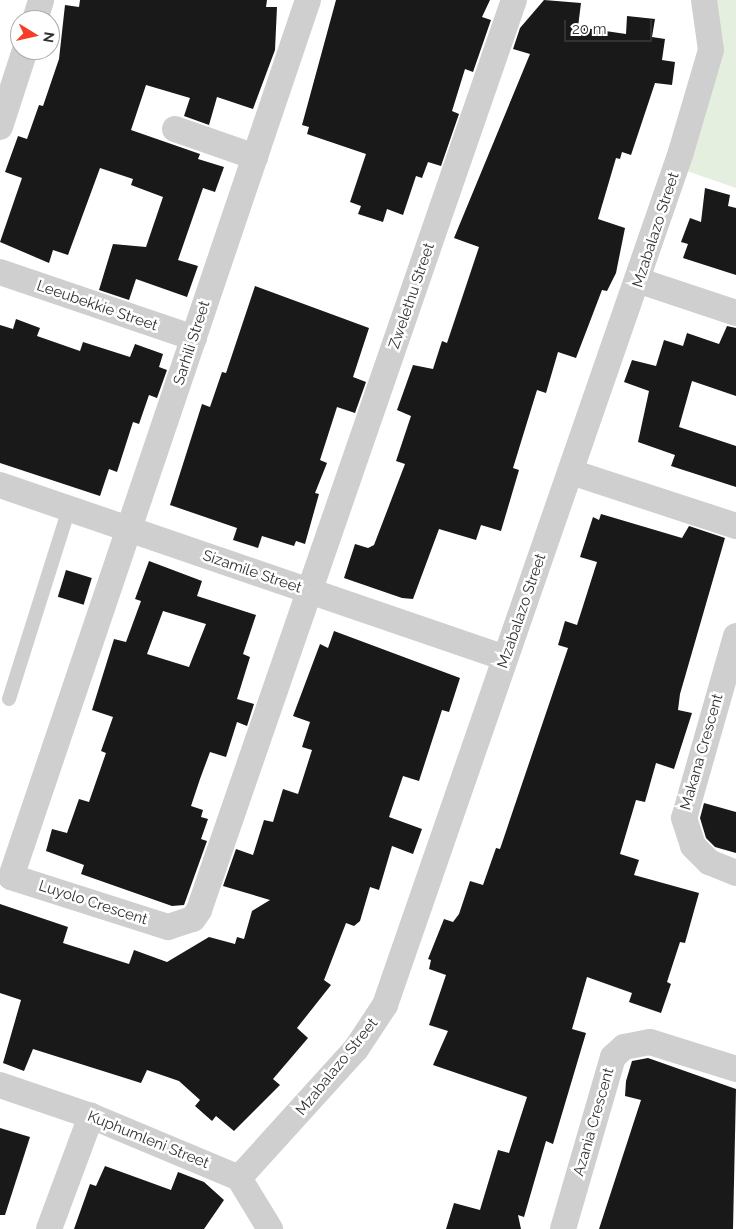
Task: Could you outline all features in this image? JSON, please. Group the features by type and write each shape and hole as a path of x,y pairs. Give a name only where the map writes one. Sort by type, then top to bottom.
{"street":[{"name":"Sarhili Street","path":"130,530 308,0"},
{"name":"Zwelethu Street","path":"311,593 514,0"},
{"name":"Mzabalazo Street","path":"238,1178 356,1049 385,1005 505,658 640,281 712,50 704,0"},
{"path":"0,127 22,60"},
{"path":"175,129 255,157"},
{"name":"Leeubekkie Street","path":"0,272 194,338"},
{"path":"640,281 736,313"},
{"path":"571,472 736,526"},
{"name":"Sizamile Street","path":"0,485 505,658"},
{"name":"Luyolo Crescent","path":"130,530 5,875 168,927 193,920 311,593"},
{"name":"Makana Crescent","path":"736,636 684,818 692,846 709,862 736,873"},
{"name":"Azania Crescent","path":"563,1229 613,1057 624,1046 650,1042 736,1069"},
{"name":"Kuphumleni Street","path":"0,1085 91,1116 238,1178"},
{"path":"49,1229 91,1116"},
{"path":"238,1178 270,1229"}],"lane":[{"path":"9,699 69,509"}],"green space":[{"path":"709,0 736,0 736,188 681,169"}],"building":[{"path":"80,0 267,0 266,7 277,7 275,50 253,109 217,97 209,125 184,116 190,98 146,85 131,130 200,154 198,159 224,167 215,192 203,188 178,260 198,266 187,297 136,279 129,300 99,290 113,244 146,247 163,197 131,185 133,179 100,168 68,255 53,250 49,263 0,242 22,178 5,172 18,136 27,139 39,105 43,106 60,60 65,5 79,7"},
{"path":"336,0 490,0 482,17 491,20 473,72 465,69 452,111 459,114 441,166 428,162 422,178 416,176 403,215 387,209 383,222 358,214 361,206 350,202 366,154 307,134 309,127 302,125"},
{"path":"544,0 581,3 578,27 626,34 627,16 655,19 652,37 665,39 662,60 675,62 672,85 655,83 631,155 622,152 620,159 616,158 598,219 625,228 616,273 607,291 602,290 576,358 558,352 546,393 537,390 513,468 519,470 501,531 481,525 476,540 439,529 413,599 402,598 344,578 355,544 368,548 374,545 405,464 396,461 411,416 397,410 413,365 433,369 442,341 447,343 479,247 454,238 530,54 513,49 520,28"},
{"path":"705,188 730,195 728,206 736,208 736,275 683,258 688,244 681,242 690,218 701,222"},
{"path":"255,286 369,328 353,377 366,382 355,413 337,407 320,460 327,463 315,493 319,494 305,544 296,541 294,546 262,536 258,548 233,540 237,528 170,505 202,404 210,407 222,372 226,373"},
{"path":"16,319 40,328 37,336 80,351 83,342 130,357 135,344 163,354 159,367 167,370 157,398 149,395 139,424 133,422 117,472 109,469 100,496 0,463 0,325 13,329"},
{"path":"727,326 736,328 736,396 692,381 679,427 736,446 736,487 671,466 675,455 638,442 649,391 624,382 632,360 656,366 664,340 683,346 687,333 719,344"},
{"path":"601,514 682,538 689,526 725,538 680,694 678,710 692,713 674,769 656,763 645,802 636,800 620,854 639,860 634,875 699,893 685,943 680,942 667,982 671,984 661,1013 629,1002 632,993 587,977 572,1029 586,1033 553,1144 546,1141 524,1217 518,1215 521,1229 446,1229 454,1203 480,1210 498,1150 509,1153 527,1097 433,1065 448,1031 429,1025 446,975 429,969 431,960 428,959 444,919 453,922 459,914 470,881 483,885 496,848 500,849 568,648 558,645 565,621 577,625 597,562 580,557 593,517 599,520"},
{"path":"149,561 202,581 197,596 256,615 243,654 250,657 237,699 254,704 247,726 237,722 226,757 210,752 200,779 191,806 203,810 201,817 208,819 201,839 207,841 184,905 172,906 81,874 84,865 46,851 52,829 67,833 79,799 89,802 106,753 101,751 113,717 92,710 114,639 126,642 141,601 135,599","holes":["163,611 206,624 189,667 147,654"]},
{"path":"66,570 92,578 84,605 58,597"},
{"path":"334,631 460,678 449,712 442,710 419,781 403,776 389,817 422,829 413,854 392,846 379,890 370,887 360,921 354,926 346,923 324,980 331,985 297,1028 308,1038 273,1079 280,1085 234,1131 216,1116 212,1121 195,1106 200,1100 179,1081 147,1070 141,1083 33,1049 24,1071 3,1063 21,1000 0,993 0,904 68,927 63,943 129,964 134,950 167,962 209,937 235,944 237,937 244,939 252,911 270,900 223,886 236,849 253,855 264,820 273,822 283,789 298,794 312,750 302,747 310,722 293,716 320,644 328,648"},
{"path":"704,803 736,812 736,853 715,847 706,838 700,818"},
{"path":"648,1058 736,1089 733,1229 599,1229 641,1100 625,1096 626,1081 632,1061"},
{"path":"0,1128 30,1137 5,1215 0,1215"},
{"path":"105,1166 171,1190 178,1172 204,1182 224,1200 204,1229 74,1229 90,1184 96,1186"}]}
